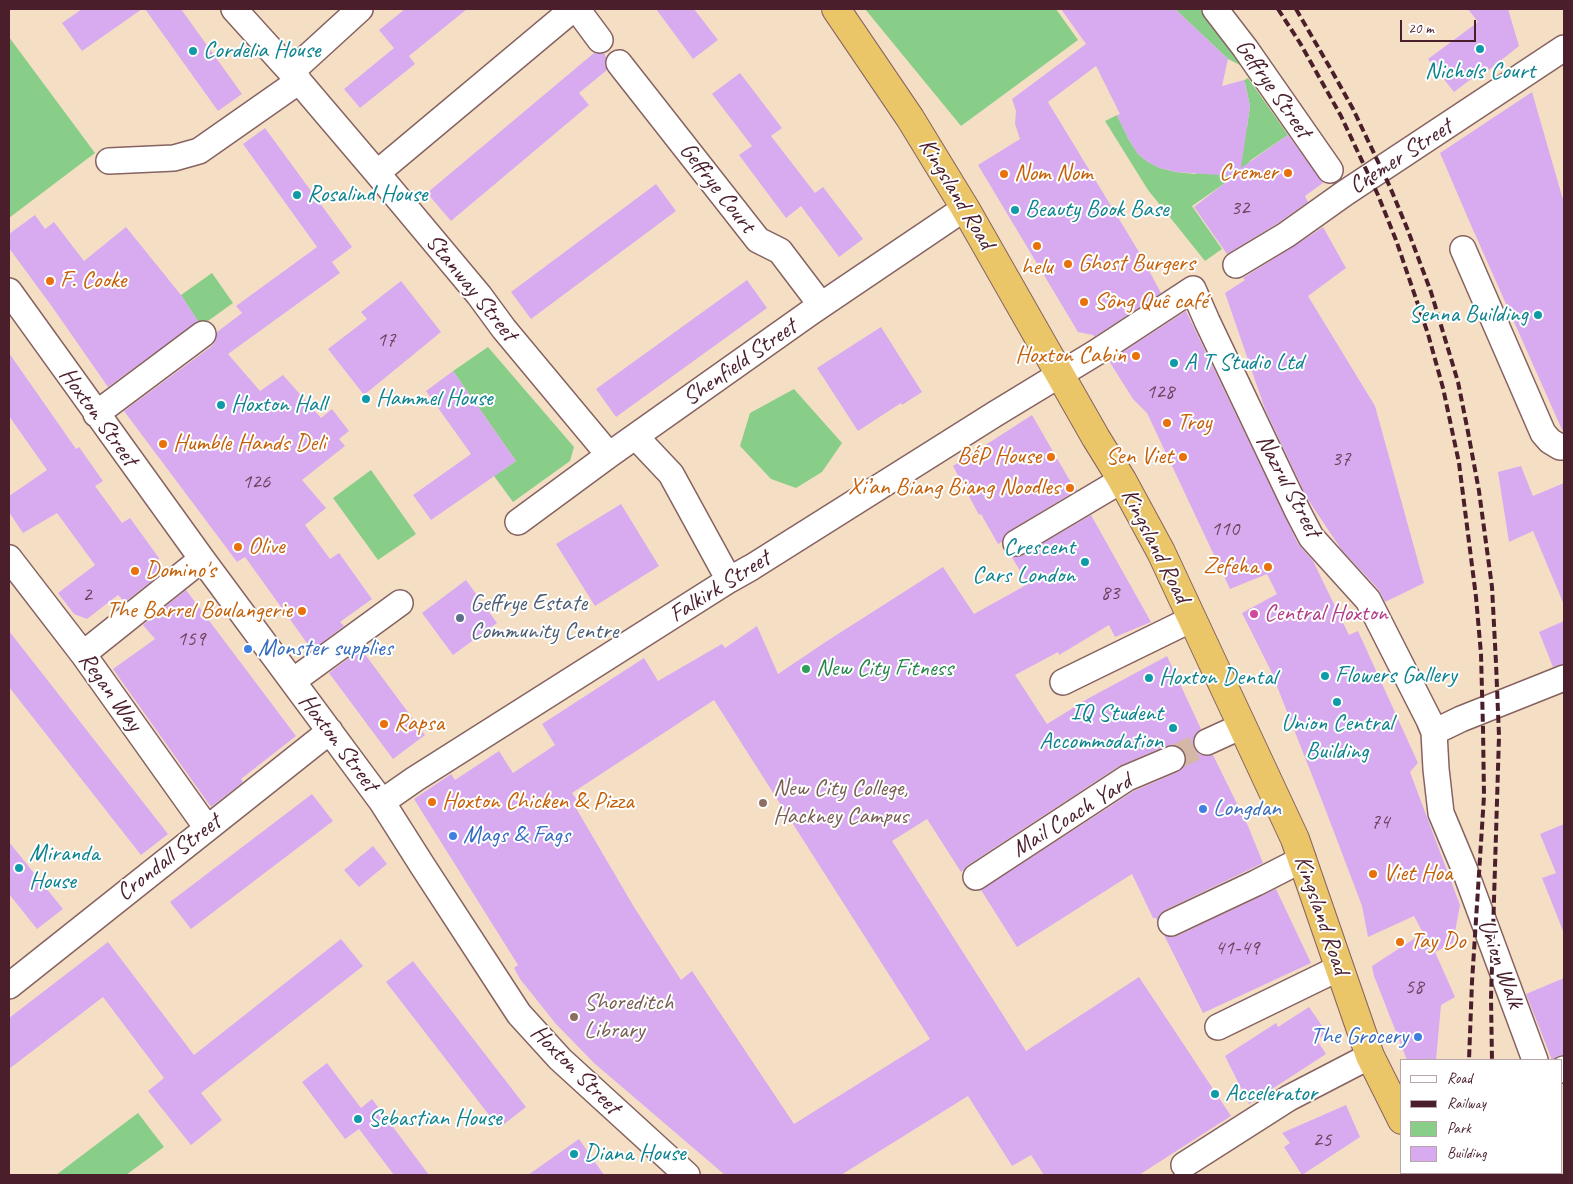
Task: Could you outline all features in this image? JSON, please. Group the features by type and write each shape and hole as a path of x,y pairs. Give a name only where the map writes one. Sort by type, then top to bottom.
{"highway":[{"name":"Kingsland Road","path":"836,9 910,118 965,208 1122,480 1161,552 1302,859 1370,1056 1400,1116"}],"street":[{"name":"Stanway Street","path":"234,9 377,173 609,455"},
{"path":"109,161 174,158 199,151 295,77 360,9"},
{"path":"377,173 575,9 600,40"},
{"name":"Geffrye Street","path":"1215,9 1245,48 1330,170"},
{"name":"Cremer Street","path":"1236,265 1286,234 1564,48"},
{"name":"Geffrye Court","path":"619,63 758,240 780,251 821,305"},
{"name":"Shenfield Street","path":"518,522 821,305 965,208"},
{"path":"1463,249 1543,433 1550,441 1560,447 1564,447"},
{"name":"Nazrul Street","path":"1060,374 1193,289 1311,537 1368,600 1434,732 1440,813 1464,868"},
{"name":"Hoxton Street","path":"9,291 96,414 382,802 519,1014 560,1059 687,1175"},
{"path":"96,414 203,334"},
{"name":"Falkirk Street","path":"382,802 424,773 729,580 1060,374"},
{"path":"636,437 671,474 729,580"},
{"path":"1016,543 1122,480"},
{"name":"Regan Way","path":"9,558 83,654 207,828"},
{"path":"83,654 202,559"},
{"path":"292,681 400,604"},
{"path":"1063,682 1192,619"},
{"path":"1434,732 1461,719 1564,678"},
{"path":"1207,742 1242,726"},
{"name":"Crondall Street","path":"9,986 330,731"},
{"name":"Mail Coach Yard","path":"976,877 1127,778 1172,760"},
{"path":"1171,923 1302,859"},
{"name":"Union Walk","path":"1464,868 1535,1059"},
{"path":"1218,1027 1339,968"},
{"path":"1184,1165 1288,1098 1370,1056"}],"green space":[{"path":"865,9 1056,9 1078,40 961,126"},
{"path":"1175,9 1200,9 1246,68 1228,59"},
{"path":"9,37 95,153 9,218"},
{"path":"1248,78 1288,135 1251,160 1241,172 1192,206 1222,249 1205,261 1148,190 1105,121 1117,115 1138,154 1148,162 1160,168 1195,174 1214,167 1240,145 1247,127 1250,106 1243,81"},
{"path":"212,273 233,303 201,326 181,295"},
{"path":"488,347 574,447 570,461 513,502 494,476 516,461 453,371"},
{"path":"794,389 842,443 822,472 796,488 771,479 740,446 750,413"},
{"path":"371,470 416,534 378,560 333,498"},
{"path":"138,1113 164,1147 126,1175 56,1175"}],"building":[{"name":"Cordelia House","path":"82,9 142,9 82,51 62,23"},
{"name":"Cordelia House","path":"145,9 181,9 242,94 218,111"},
{"path":"405,9 467,9 409,56 415,64 360,108 344,89 394,48 379,30"},
{"path":"656,9 694,9 718,40 693,59"},
{"path":"1061,9 1175,9 1228,59 1222,86 1244,80 1250,106 1241,168 1288,135 1323,183 1305,196 1308,202 1227,254 1194,207 1234,176 1176,172 1160,168 1148,162 1138,154 1129,140 1117,115 1120,114 1096,66 1048,102 1139,252 1161,293 1094,337 1093,335 1078,332 978,165 1020,139 1015,124 1016,111 1012,99 1086,44"},
{"name":"Nichols Court","path":"1468,9 1508,9 1519,46 1489,70 1487,67 1454,92 1428,59 1478,22"},
{"path":"594,53 604,53 607,70 579,93 589,105 451,221 427,193"},
{"path":"740,73 782,128 771,136 815,193 823,187 863,239 839,257 801,206 786,218 739,155 752,146 712,94"},
{"name":"Senna Building","path":"1532,92 1564,203 1564,433 1440,153"},
{"path":"265,128 352,247 332,262 340,273 228,354 260,391 283,375 321,418 332,409 349,431 339,439 345,446 302,480 326,508 305,525 330,559 339,553 372,599 340,622 344,626 312,650 245,557 237,562 124,411 212,346 216,340 217,332 242,313 236,306 317,247 243,144"},
{"path":"656,184 676,211 531,319 511,292"},
{"path":"35,215 45,229 54,222 84,261 126,227 181,295 198,321 108,387 9,248 9,234"},
{"path":"1323,227 1346,268 1308,296 1375,406 1424,583 1385,602 1379,590 1341,549 1307,498 1265,409 1225,293 1245,280 1243,278"},
{"path":"747,280 767,308 616,417 596,389"},
{"path":"401,281 441,332 364,395 328,349 367,319 361,312"},
{"path":"1186,311 1298,544 1313,561 1349,635 1358,631 1418,763 1410,772 1460,905 1453,943 1435,952 1455,997 1441,1005 1436,1059 1407,1059 1374,976 1372,966 1423,933 1414,916 1368,937 1362,906 1326,811 1271,671 1242,613 1277,594 1267,574 1230,589 1147,413 1133,399 1109,361"},
{"path":"881,327 922,392 902,405 901,403 858,431 817,368"},
{"path":"9,353 76,449 79,447 103,481 95,486 122,523 130,518 159,558 158,576 125,602 118,595 87,619 74,614 58,593 95,565 57,513 23,533 9,512 9,496 47,470 9,416"},
{"path":"453,371 516,461 431,520 413,495 471,454 426,391"},
{"path":"1032,415 1077,490 1009,531 1004,536 1002,542 998,544 981,514 979,515 953,466"},
{"path":"1521,466 1533,496 1564,483 1564,605 1533,531 1509,542 1498,472"},
{"path":"621,504 659,566 595,606 556,544"},
{"path":"1091,515 1151,622 1115,637 1109,625 1059,655 1058,652 1015,675 1047,724 1089,698 1167,656 1201,729 1195,734 1193,740 1194,748 1199,754 1205,756 1213,755 1248,826 1263,863 1165,910 1160,914 1157,921 1156,918 1153,918 1132,874 1017,947 981,890 1134,791 1178,772 1183,768 1186,761 1185,754 1181,748 1173,745 1166,746 1119,766 968,865 961,872 927,819 892,841 1026,1051 1139,977 1231,1116 1139,1175 1044,1175 1031,1155 1012,1166 968,1096 841,1175 725,1175 594,1063 556,1024 520,979 514,968 518,965 414,799 451,774 455,780 499,751 513,773 555,745 542,724 644,658 658,681 722,644 725,648 757,626 778,674 943,567 974,614 1028,584 1011,556 1023,555","holes":["714,700 930,1039 794,1124 692,971 681,980 634,907 573,803 577,800 572,793"]},
{"name":"Geffrye Estate Community Centre","path":"466,580 497,623 453,655 422,613"},
{"path":"186,590 296,736 241,779 243,782 211,807 113,669 155,639 143,625"},
{"path":"1564,621 1564,664 1553,667 1539,632"},
{"path":"9,631 168,834 141,855 9,687"},
{"path":"361,649 425,735 393,759 329,673"},
{"path":"312,794 333,821 191,929 170,902"},
{"path":"1564,824 1563,931 1542,878 1556,873 1540,834"},
{"name":"Miranda House","path":"9,842 63,909 37,929 9,894"},
{"path":"373,846 387,864 359,887 344,870"},
{"path":"1276,889 1311,963 1203,1013 1164,935 1170,937 1177,936"},
{"path":"341,939 363,966 201,1093 222,1120 191,1145 148,1091 164,1078 103,997 9,1069 9,1018 108,942 194,1055"},
{"path":"413,961 526,1107 499,1128 386,982"},
{"path":"1564,978 1564,1055 1552,1059 1526,994"},
{"path":"1309,1007 1327,1033 1317,1040 1326,1054 1249,1104 1225,1056 1276,1023 1278,1027"},
{"name":"Sebastian House","path":"327,1063 361,1108 372,1099 429,1175 394,1175 359,1129 345,1139 302,1082"},
{"path":"1346,1105 1360,1137 1302,1175 1284,1147 1290,1143 1282,1133"},
{"name":"Diana House","path":"579,1139 604,1175 528,1175"}],"tunnel":[{"path":"1172,759 1207,742"}],"railway":[{"path":"1278,9 1300,43 1341,116 1378,195 1396,240 1428,334 1443,388 1459,463 1476,597 1481,654 1483,728 1484,796 1469,1059"},
{"path":"1296,9 1353,109 1407,228 1431,292 1458,382 1468,432 1479,491 1492,587 1499,736 1491,998 1492,1059"}],"place":[{"name":"Nichols Court","path":"1480,49"},
{"name":"Cordelia House","path":"193,51"},
{"name":"Cremer","path":"1288,173"},
{"name":"Nom Nom","path":"1004,174"},
{"name":"Rosalind House","path":"297,195"},
{"name":"Beauty Book Base","path":"1015,210"},
{"name":"helu","path":"1037,246"},
{"name":"Ghost Burgers","path":"1068,264"},
{"name":"F. Cooke","path":"50,281"},
{"name":"Sông Quê café","path":"1084,302"},
{"name":"Senna Building","path":"1538,315"},
{"name":"Hoxton Cabin","path":"1136,356"},
{"name":"A T Studio Ltd","path":"1174,363"},
{"name":"Hammel House","path":"366,399"},
{"name":"Hoxton Hall","path":"221,405"},
{"name":"Troy","path":"1167,423"},
{"name":"Humble Hands Deli","path":"163,444"},
{"name":"BếP House","path":"1051,457"},
{"name":"Sen Viet","path":"1183,457"},
{"name":"Xi’an Biang Biang Noodles","path":"1070,488"},
{"name":"Olive","path":"238,547"},
{"name":"Crescent Cars London","path":"1085,562"},
{"name":"Zefeha","path":"1268,567"},
{"name":"Domino's","path":"135,571"},
{"name":"The Barrel Boulangerie","path":"302,611"},
{"name":"Central Hoxton","path":"1254,614"},
{"name":"Geffrye Estate Community Centre","path":"460,618"},
{"name":"Monster supplies","path":"248,649"},
{"name":"New City Fitness","path":"806,669"},
{"name":"Flowers Gallery","path":"1325,676"},
{"name":"Hoxton Dental","path":"1149,678"},
{"name":"Union Central Building","path":"1337,702"},
{"name":"Rapsa","path":"384,724"},
{"name":"IQ Student Accommodation","path":"1173,728"},
{"name":"Hoxton Chicken & Pizza","path":"432,802"},
{"name":"New City College, Hackney Campus","path":"763,803"},
{"name":"Longdan","path":"1203,809"},
{"name":"Mags & Fags","path":"453,836"},
{"name":"Miranda House","path":"19,868"},
{"name":"Viet Hoa","path":"1373,874"},
{"name":"Tay Do","path":"1400,942"},
{"name":"Shoreditch Library","path":"574,1017"},
{"name":"The Grocery","path":"1418,1037"},
{"name":"Accelerator","path":"1215,1094"},
{"name":"Sebastian House","path":"358,1119"},
{"name":"Diana House","path":"574,1154"}]}
